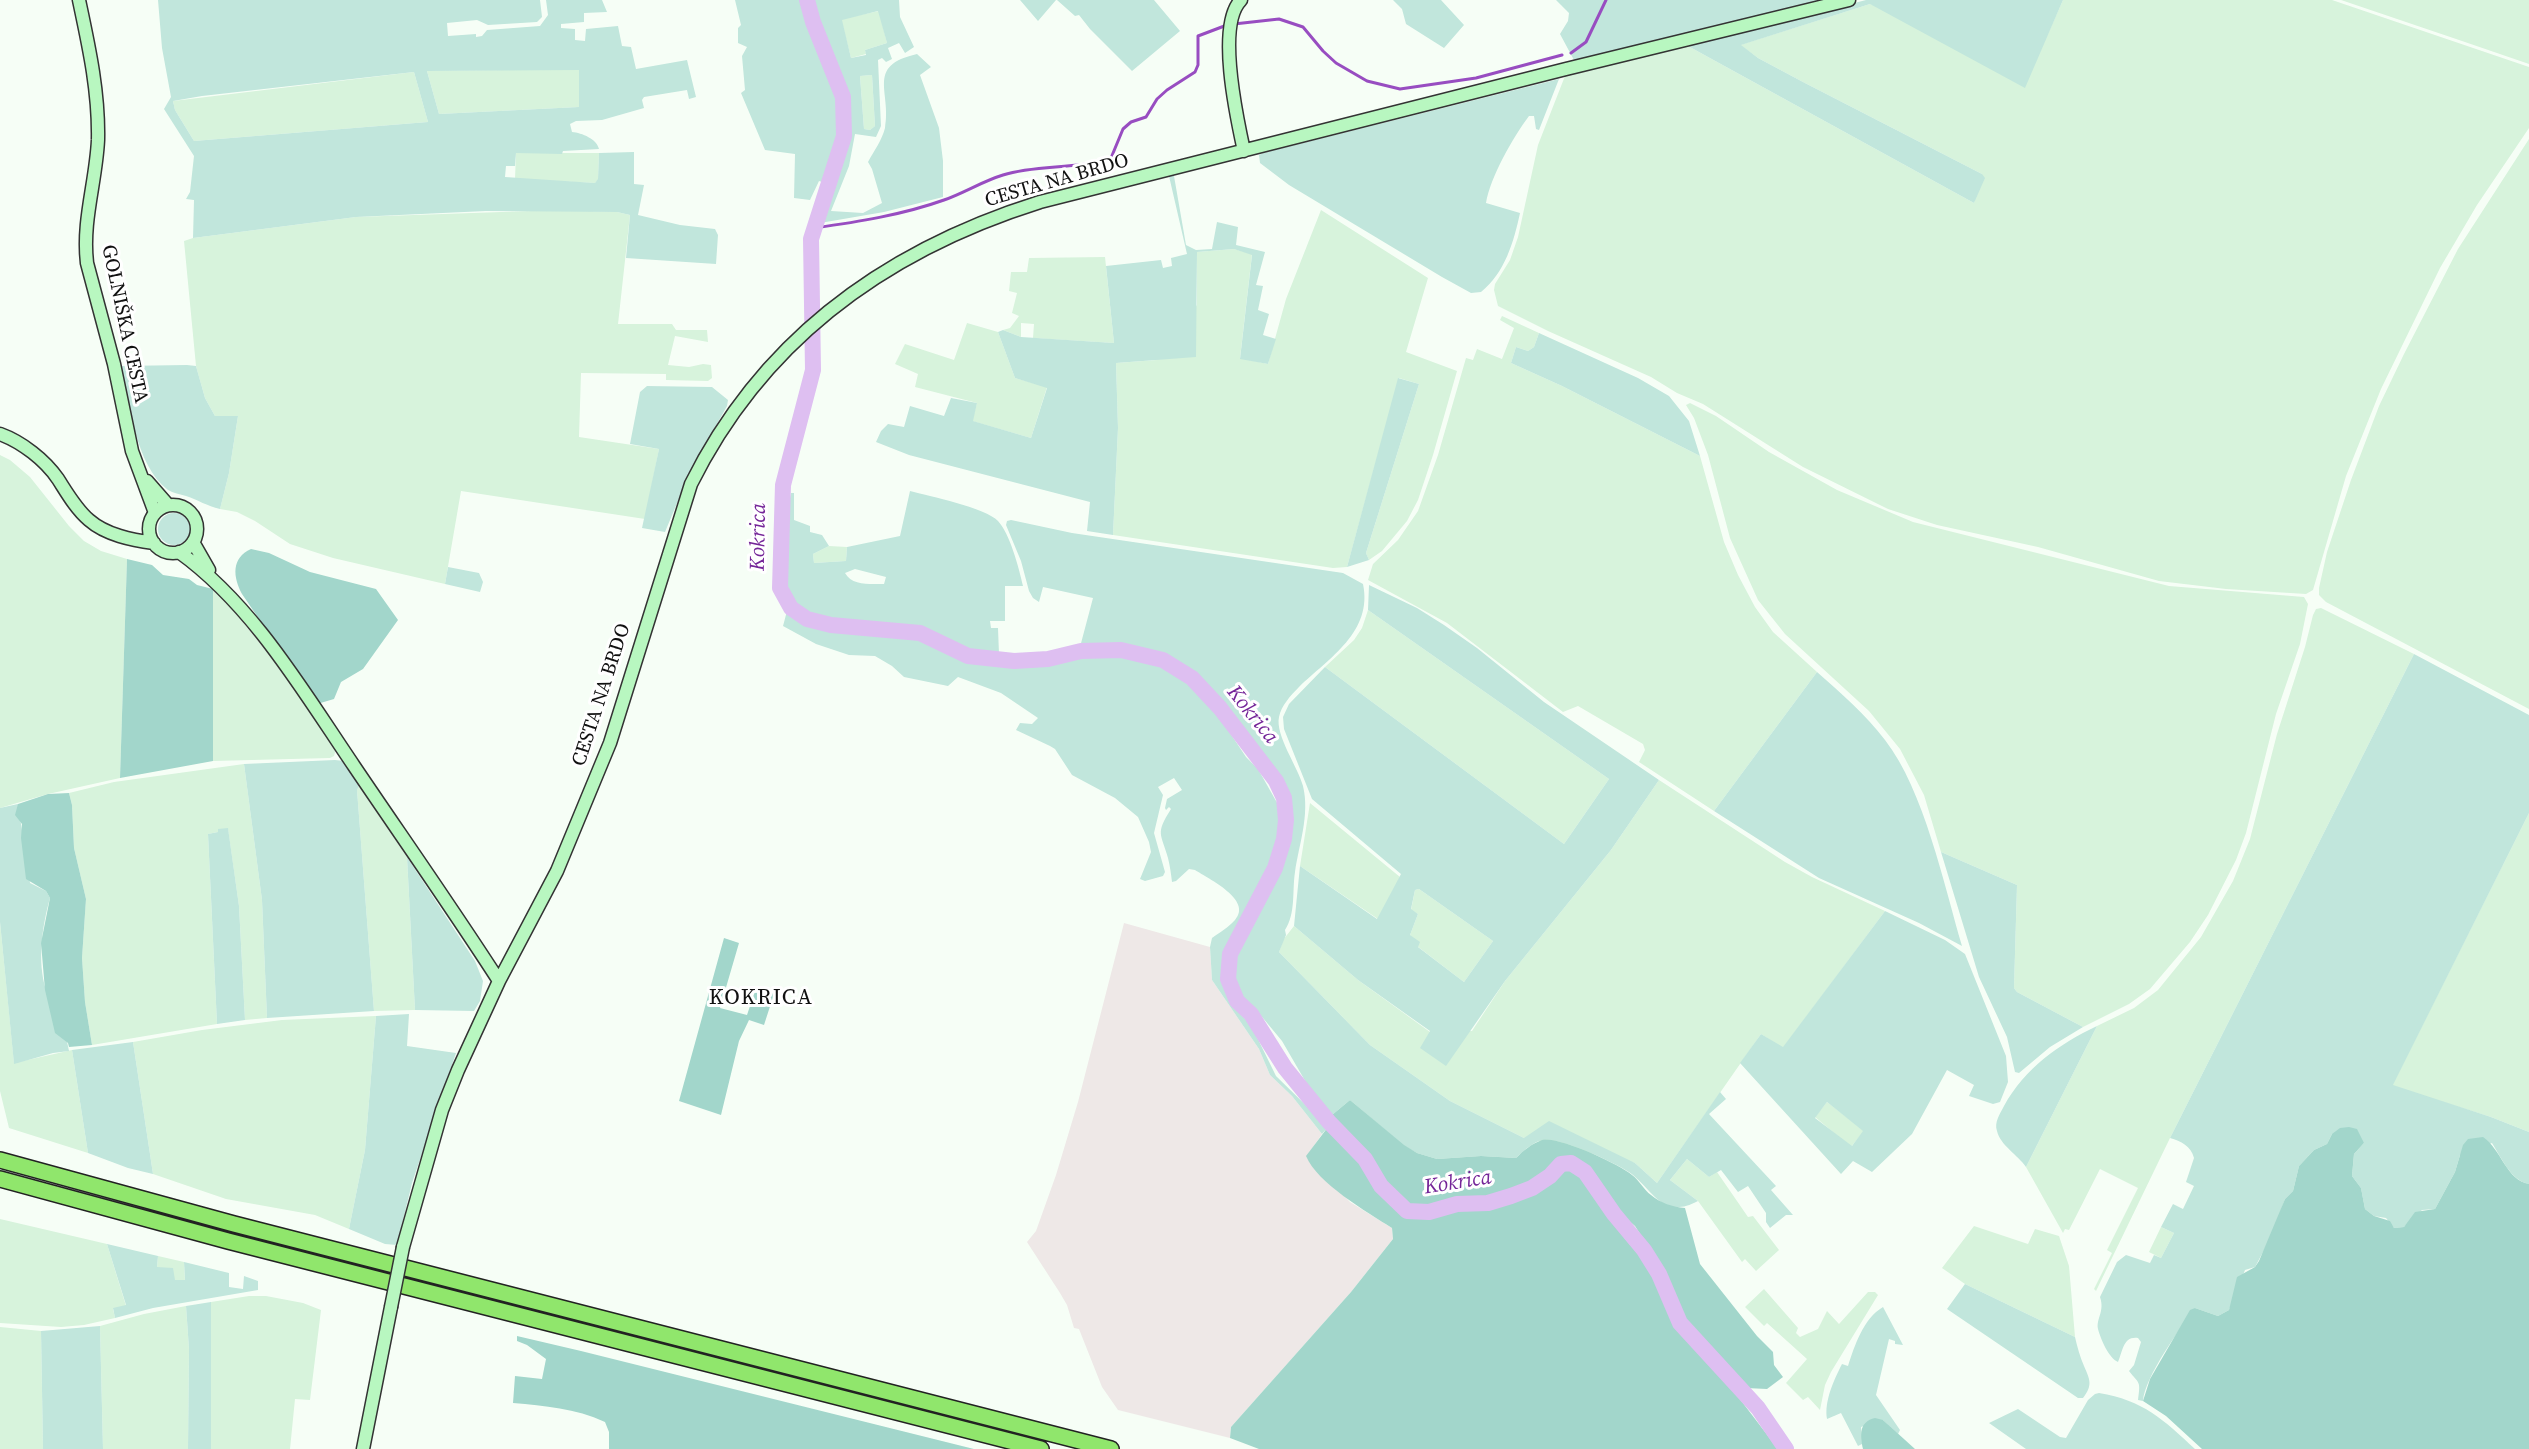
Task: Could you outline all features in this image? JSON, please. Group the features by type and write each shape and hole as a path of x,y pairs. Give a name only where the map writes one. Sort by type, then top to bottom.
{"highway":[{"path":"0,1161 234,1224 1111,1449"},
{"path":"0,1179 228,1241 1041,1449"}],"street":[{"name":"GOLNIŠKA CESTA","path":"79,0 91,56 97,107 96,165 86,221 87,263 114,364 132,451 143,475"},
{"path":"1240,0 1232,15 1230,82 1244,151"},
{"name":"CESTA NA BRDO","path":"363,1449 403,1247 442,1110 499,981 557,871 580,818 624,702 654,596 691,484 729,417 769,367 798,338 862,287 905,260 936,242 1008,212 1560,70 1849,0"},
{"path":"0,434 32,452 47,465 89,520 112,533 133,540 154,543"},
{"path":"143,475 168,505"},
{"path":"143,475 155,513"},
{"path":"168,505 184,507 195,518 197,534 194,542 179,552 169,553 160,549 149,535 149,527 155,513 168,505"},
{"path":"112,533 149,527"},
{"path":"194,542 201,559 220,586 266,639 453,910 499,981"},
{"path":"179,552 220,586"}],"shaded area":[{"path":"158,0 540,0 542,17 537,22 488,25 477,20 447,23 448,36 476,34 476,37 482,36 487,30 540,26 548,15 546,0 602,0 607,12 584,13 584,22 561,24 561,28 575,29 575,40 585,41 586,29 618,26 622,46 631,47 636,69 687,60 696,97 689,99 687,90 644,97 642,100 644,108 602,120 576,121 570,124 572,132 588,137 598,145 599,149 563,151 562,154 516,153 515,166 506,166 505,177 595,183 598,179 599,153 634,152 634,184 644,185 638,215 680,225 715,229 718,235 716,264 626,258 630,215 617,212 486,211 356,217 193,238 194,200 186,199 190,192 194,156 164,109 171,97 162,48","holes":["579,70 579,107 439,114 427,71","414,72 428,122 194,141 175,110 173,101"]},
{"path":"735,0 802,0 829,69 840,108 840,130 834,154 822,182 819,181 810,200 794,198 795,154 765,150 741,93 745,90 742,56 747,47 738,43 738,28 741,25"},
{"path":"812,0 899,0 900,17 914,47 905,53 899,43 888,48 892,59 886,62 882,58 878,60 881,126 876,137 855,134 849,166 831,211 863,213 882,203 868,162 885,128 884,82 886,73 891,65 917,54 931,67 920,75 939,128 943,161 943,197 884,212 820,223 842,155 848,122 847,103 840,72 814,11","holes":["878,11 887,43 865,50 866,55 851,58 842,20","872,75 875,126 870,130 864,129 860,76"]},
{"path":"1020,0 1056,0 1038,21"},
{"path":"1057,0 1154,0 1180,31 1132,71 1079,15 1075,16"},
{"path":"1393,0 1441,0 1464,25 1444,48 1406,24 1402,9"},
{"path":"1556,0 1827,0 1575,62 1560,34 1568,21 1569,13"},
{"path":"1866,0 2063,0 2025,88 1870,4 1741,45 1758,58 1982,174 1985,178 1974,203 1688,46"},
{"path":"1559,79 1539,130 1536,129 1534,116 1529,116 1509,146 1492,182 1486,203 1520,213 1507,256 1496,276 1481,292 1471,293 1442,277 1289,185 1260,163 1259,155 1263,153"},
{"path":"1169,176 1174,176 1186,245 1196,250 1212,249 1217,222 1238,227 1236,245 1265,252 1256,285 1263,286 1258,310 1269,314 1263,335 1276,339 1268,364 1240,359 1252,255 1234,249 1197,252 1196,357 1116,363 1118,428 1113,535 1087,531 1090,502 909,455 876,442 881,431 888,424 904,427 910,406 944,416 951,398 977,403 973,421 1031,438 1047,388 1015,378 998,332 1003,330 1021,337 1114,343 1106,266 1161,260 1163,268 1172,266 1171,258 1187,254"},
{"path":"1539,333 1638,378 1669,396 1689,421 1700,456 1562,386 1511,363 1516,347 1528,351 1534,347"},
{"path":"120,366 196,366 205,398 215,416 238,416 229,473 220,509 170,491 157,479 148,465 135,432"},
{"path":"1398,378 1419,384 1366,553 1369,560 1347,567"},
{"path":"647,386 712,387 728,400 727,406 690,472 665,532 642,528 659,449 630,444 640,392"},
{"path":"910,491 970,507 998,521 1010,543 1023,586 1005,586 1005,621 990,621 991,628 998,628 999,654 962,649 911,628 851,624 819,619 803,612 792,599 787,585 784,554 791,493 794,493 794,520 810,526 810,532 822,535 829,546 813,554 814,563 846,561 847,547 900,536","holes":["855,569 886,577 884,584 868,584 852,580 845,573"]},
{"path":"174,513 185,518 190,529 185,540 174,545 163,540 158,529 163,518"},
{"path":"1007,521 1072,533 1343,573 1363,584 1364,601 1355,630 1346,643 1299,687 1284,705 1279,717 1280,733 1303,786 1305,808 1291,917 1279,952 1370,1045 1450,1101 1524,1138 1549,1121 1635,1163 1657,1183 1720,1092 1726,1099 1709,1114 1776,1186 1771,1190 1793,1215 1786,1215 1770,1228 1766,1222 1766,1213 1748,1186 1738,1192 1721,1170 1709,1177 1687,1159 1670,1180 1698,1201 1686,1206 1668,1206 1626,1170 1561,1142 1542,1140 1531,1145 1516,1158 1481,1156 1437,1159 1404,1146 1350,1100 1332,1115 1311,1091 1282,1041 1253,1006 1242,997 1237,989 1233,970 1235,952 1254,912 1266,897 1281,866 1289,841 1289,793 1243,728 1206,686 1188,670 1159,655 1128,646 1080,647 1093,598 1043,587 1039,602 1033,598 1006,525"},
{"path":"251,549 269,553 310,572 376,589 398,620 363,669 341,682 334,699 317,704 242,594 236,575 237,563 240,557"},
{"path":"127,559 152,565 163,575 189,579 197,585 213,589 213,761 120,778"},
{"path":"448,567 479,573 483,582 480,592 445,584"},
{"path":"1369,585 1417,608 1477,648 1544,702 1659,780 1611,850 1505,981 1446,1066 1420,1048 1430,1031 1358,980 1294,926 1300,866 1377,919 1401,874 1312,799 1284,729 1283,717 1289,704 1325,667 1564,844 1609,779 1368,610","holes":["1419,889 1493,941 1464,982 1418,947 1420,942 1410,935 1418,914 1411,909 1415,890"]},
{"path":"787,611 816,625 832,629 920,636 931,639 965,660 987,664 1039,664 1089,653 1128,658 1137,656 1154,660 1170,669 1198,692 1212,706 1246,757 1258,769 1280,808 1276,857 1225,956 1222,979 1236,1008 1252,1027 1276,1076 1328,1127 1322,1134 1292,1096 1270,1075 1259,1049 1212,980 1210,947 1212,938 1235,920 1239,912 1238,905 1227,891 1195,870 1189,869 1172,882 1161,829 1171,809 1169,807 1166,810 1165,808 1167,799 1182,790 1174,778 1158,787 1163,795 1154,833 1165,872 1163,876 1145,881 1140,879 1151,852 1138,817 1115,798 1072,775 1055,749 1016,730 1020,723 1032,724 1038,718 1001,693 958,677 948,686 904,677 892,666 875,656 849,655 816,644 783,626"},
{"path":"2414,654 2529,715 2529,813 2393,1085 2529,1132 2529,1184 2512,1173 2492,1143 2460,1155 2455,1172 2435,1209 2422,1210 2404,1227 2394,1228 2386,1218 2374,1216 2365,1209 2361,1188 2352,1176 2354,1154 2364,1143 2332,1134 2327,1144 2314,1150 2299,1166 2293,1191 2285,1199 2271,1237 2255,1267 2245,1270 2229,1310 2218,1316 2195,1308 2156,1366 2143,1401 2138,1400 2138,1383 2129,1371 2134,1365 2141,1342 2138,1338 2129,1339 2118,1362 2112,1357 2098,1329 2102,1307 2100,1297 2117,1262 2126,1255 2150,1263 2154,1255 2161,1258 2174,1233 2161,1227 2173,1204 2183,1209 2194,1186 2186,1182 2194,1158 2191,1150 2185,1145 2170,1138"},
{"path":"1817,672 1870,722 1899,761 1922,811 1962,946 1919,923 1819,878 1714,811"},
{"path":"344,761 359,786 357,790 374,1011 267,1018 262,900 244,764"},
{"path":"69,793 72,805 74,848 86,899 82,958 85,1002 92,1045 69,1047 68,1043 55,1033 45,990 41,943 50,898 46,891 26,879 21,838 22,824 15,815 18,804 48,794"},
{"path":"18,804 30,883 46,891 50,898 43,932 41,956 43,979 69,1051 14,1064 0,922 0,808"},
{"path":"228,828 239,906 245,1020 217,1024 208,834 218,832 218,829"},
{"path":"1941,852 2017,885 2014,988 2017,992 2083,1027 2050,1047 2019,1073 2015,1072 2007,1037 1979,977"},
{"path":"407,857 475,961 483,981 480,1001 474,1011 415,1010"},
{"path":"1885,911 1945,940 1965,954 2006,1056 2008,1082 2000,1102 1993,1104 1969,1096 1974,1085 1947,1070 1912,1134 1872,1172 1853,1161 1841,1174 1740,1063 1761,1034 1783,1047","holes":["1827,1102 1863,1131 1852,1146 1815,1118"]},
{"path":"1124,923 1210,947 1212,980 1259,1049 1270,1075 1292,1096 1322,1134 1307,1156 1350,1202 1392,1228 1393,1239 1351,1292 1231,1427 1230,1438 1118,1410 1102,1387 1079,1329 1074,1328 1067,1305 1027,1242 1036,1231 1056,1175 1078,1102"},
{"path":"724,938 739,943 720,1008 747,1015 756,988 774,994 764,1025 749,1020 739,1041 721,1115 679,1101"},
{"path":"409,1014 407,1046 456,1053 412,1183 397,1245 385,1244 349,1229 365,1150 376,1016"},
{"path":"2097,1026 2026,1167 1999,1136 1996,1124 1999,1115 2012,1092 2044,1058"},
{"path":"133,1042 153,1174 128,1168 88,1153 72,1050"},
{"path":"1350,1100 1417,1153 1437,1159 1481,1156 1516,1158 1524,1150 1542,1140 1561,1142 1615,1164 1632,1175 1648,1193 1658,1200 1671,1206 1685,1208 1700,1264 1757,1336 1773,1352 1774,1365 1783,1377 1767,1389 1746,1388 1684,1319 1665,1273 1635,1226 1615,1209 1595,1174 1582,1165 1570,1159 1561,1160 1525,1188 1510,1194 1443,1201 1429,1207 1408,1207 1383,1184 1364,1149 1332,1115"},
{"path":"1328,1127 1341,1136 1362,1161 1379,1188 1402,1211 1413,1217 1431,1216 1463,1208 1488,1208 1511,1201 1534,1190 1561,1168 1568,1168 1581,1174 1626,1240 1650,1267 1678,1330 1736,1394 1778,1449 1259,1449 1230,1438 1231,1427 1351,1292 1393,1239 1392,1228 1331,1186 1306,1156"},
{"path":"2340,1128 2357,1129 2364,1143 2354,1154 2352,1176 2361,1188 2365,1209 2374,1216 2390,1221 2394,1228 2404,1227 2415,1212 2435,1209 2455,1172 2463,1145 2468,1139 2483,1137 2495,1149 2515,1177 2529,1184 2529,1449 2202,1449 2166,1416 2143,1401 2150,1379 2190,1310 2195,1308 2218,1316 2229,1310 2237,1277 2255,1267 2259,1261 2285,1199 2293,1191 2299,1166 2314,1150 2327,1144 2332,1134"},
{"path":"107,1244 158,1256 157,1267 173,1268 175,1280 185,1280 184,1262 229,1273 229,1287 243,1289 244,1276 258,1281 258,1290 153,1308 115,1318 113,1308 126,1305"},
{"path":"1965,1284 2075,1337 2089,1382 2083,1398 2078,1398 1947,1309"},
{"path":"211,1302 211,1449 188,1449 189,1349 186,1306"},
{"path":"1883,1307 1903,1345 1895,1344 1895,1341 1889,1339 1876,1395 1900,1430 1898,1434 1883,1420 1861,1427 1862,1444 1858,1446 1841,1413 1827,1419 1828,1398 1842,1364 1848,1366 1865,1325"},
{"path":"100,1326 103,1449 43,1449 41,1331"},
{"path":"517,1336 974,1449 609,1449 609,1432 605,1422 571,1411 513,1403 515,1376 542,1379 546,1359 527,1345 517,1341"},
{"path":"2099,1393 2141,1406 2163,1420 2195,1449 2026,1449 1989,1423 2018,1409 2060,1437 2066,1438 2088,1400"},
{"path":"1875,1418 1883,1420 1915,1449 1863,1449 1861,1438 1863,1426"}],"green space":[{"path":"2063,0 2332,0 2529,67 2529,128 2477,205 2440,268 2381,389 2346,476 2313,590 2306,594 2226,589 2159,581 2038,547 1937,525 1888,509 1803,467 1703,404 1677,393 1651,377 1498,306 1494,290 1495,284 1510,260 1518,237 1538,145 1565,76 1688,46 1974,203 1982,174 1803,82 1758,58 1740,45 1870,4 2047,36"},
{"path":"2341,0 2529,0 2529,64 2462,41"},
{"path":"879,11 887,43 865,50 866,54 851,58 841,19"},
{"path":"579,69 579,107 439,114 427,71"},
{"path":"414,72 428,122 194,141 175,110 173,101"},
{"path":"872,75 875,126 870,130 864,129 860,76"},
{"path":"2529,139 2529,709 2326,602 2319,595 2319,588 2327,552 2379,406 2458,249"},
{"path":"516,153 599,153 598,180 595,183 515,179"},
{"path":"560,210 617,212 630,215 618,324 672,324 676,330 707,330 708,342 675,336 668,365 689,367 711,365 712,378 708,381 666,380 666,374 581,373 579,437 659,449 645,519 461,491 445,584 333,558 290,544 237,512 220,509 229,473 238,416 215,416 205,398 196,366 184,241 356,217"},
{"path":"1321,210 1428,278 1406,352 1457,371 1418,500 1407,521 1382,551 1369,560 1366,553 1419,384 1399,378 1347,567 1333,568 1113,535 1118,428 1116,363 1157,360 1197,305 1197,252 1234,249 1252,254 1240,358 1268,364 1286,299"},
{"path":"1105,257 1114,343 1033,338 1034,324 1021,323 1021,337 1003,330 1010,328 1019,316 1012,313 1017,293 1009,291 1011,272 1027,272 1029,258"},
{"path":"1502,316 1539,333 1534,347 1528,351 1516,347 1511,363 1562,386 1700,456 1724,542 1755,607 1773,632 1817,672 1714,811 1639,762 1645,750 1643,744 1578,706 1563,712 1447,623 1368,580 1373,564 1398,540 1418,511 1438,455 1466,358 1473,360 1477,349 1502,359 1514,328 1500,320"},
{"path":"967,323 998,332 1015,378 1047,387 1031,438 972,421 977,403 915,387 918,374 895,364 905,344 954,360"},
{"path":"1690,403 1716,416 1769,452 1837,490 1913,522 2169,586 2304,597 2308,604 2300,644 2276,714 2246,833 2236,860 2208,915 2190,942 2150,989 2129,1004 2083,1027 2017,992 2014,988 2017,885 1941,852 1924,795 1900,749 1869,711 1785,634 1758,600 1730,538 1708,455 1694,418 1686,405"},
{"path":"0,455 10,460 30,477 84,541 101,551 127,559 120,778 48,794 0,808"},
{"path":"829,546 847,547 846,561 814,563 813,554"},
{"path":"213,589 216,589 283,672 336,749 334,756 330,758 213,761"},
{"path":"2321,608 2414,654 2170,1138 2096,1291 2094,1289 2112,1253 2107,1250 2138,1188 2100,1169 2069,1230 2065,1229 2063,1233 2026,1167 2097,1026 2134,1008 2158,990 2201,937 2233,881 2250,839 2277,734 2313,615 2316,609"},
{"path":"1368,610 1609,779 1564,844 1325,667 1354,640 1362,628"},
{"path":"244,764 262,900 267,1018 245,1020 239,906 228,829 218,829 218,832 208,834 217,1024 92,1045 85,1002 82,958 86,899 74,848 72,805 69,793 114,782"},
{"path":"1659,780 1785,862 1885,911 1783,1048 1761,1034 1657,1183 1635,1163 1524,1138 1450,1101 1370,1045 1279,952 1283,940 1294,926 1358,980 1430,1032 1472,1031 1505,981 1611,850"},
{"path":"359,786 407,857 415,1010 374,1011 357,790"},
{"path":"1310,803 1400,877 1378,919 1300,866"},
{"path":"2529,813 2529,1132 2491,1117 2392,1086"},
{"path":"1419,889 1493,941 1464,982 1417,946 1410,935 1418,914 1411,910 1415,890"},
{"path":"0,922 14,1063 72,1050 88,1153 9,1128 0,1091"},
{"path":"376,1016 365,1150 349,1229 315,1215 226,1199 153,1174 133,1042 282,1020"},
{"path":"1827,1102 1864,1131 1851,1147 1815,1117"},
{"path":"1687,1159 1709,1177 1717,1172 1748,1217 1753,1216 1779,1250 1756,1271 1745,1259 1742,1262 1698,1201 1670,1180"},
{"path":"0,1219 107,1244 126,1306 113,1309 115,1318 84,1325 61,1327 0,1323"},
{"path":"1974,1226 2028,1244 2035,1229 2059,1236 2069,1266 2075,1337 1965,1284 1942,1268"},
{"path":"2161,1227 2174,1233 2161,1258 2149,1252"},
{"path":"158,1256 184,1262 185,1281 175,1280 157,1267"},
{"path":"1764,1289 1798,1328 1796,1333 1800,1337 1818,1329 1827,1311 1839,1324 1868,1292 1875,1292 1878,1295 1831,1372 1825,1385 1820,1410 1808,1397 1803,1400 1786,1383 1807,1359 1767,1323 1764,1326 1745,1307"},
{"path":"249,1296 266,1296 303,1303 321,1310 310,1400 295,1399 290,1449 211,1449 211,1302"},
{"path":"186,1306 189,1349 188,1449 103,1449 100,1326"},
{"path":"0,1327 41,1331 43,1449 0,1449"}],"waterway":[{"name":"Kokrica","path":"807,0 813,22 843,97 844,136 811,239 813,370 783,485 780,588 791,608 807,619 831,625 920,633 968,656 1014,661 1048,659 1081,651 1121,650 1163,660 1192,678 1220,708 1276,781 1284,798 1286,820 1284,839 1275,868 1230,954 1228,979 1237,1001 1251,1014 1285,1068 1329,1122 1365,1159 1381,1186 1407,1211 1429,1212 1457,1204 1488,1203 1511,1196 1532,1188 1550,1176 1561,1164 1571,1163 1585,1172 1614,1214 1644,1250 1659,1274 1680,1323 1758,1408 1786,1449"},
{"path":"1571,53 1586,42 1606,0"},
{"path":"1234,24 1279,19 1303,27 1336,63 1367,81 1400,89 1476,78 1562,55"},
{"path":"814,228 912,210 1016,172 1098,162 1111,158 1123,129 1131,122 1146,117 1157,99 1195,72 1198,65 1198,36 1227,25"}],"district":[{"name":"KOKRICA","path":"761,998"}]}
